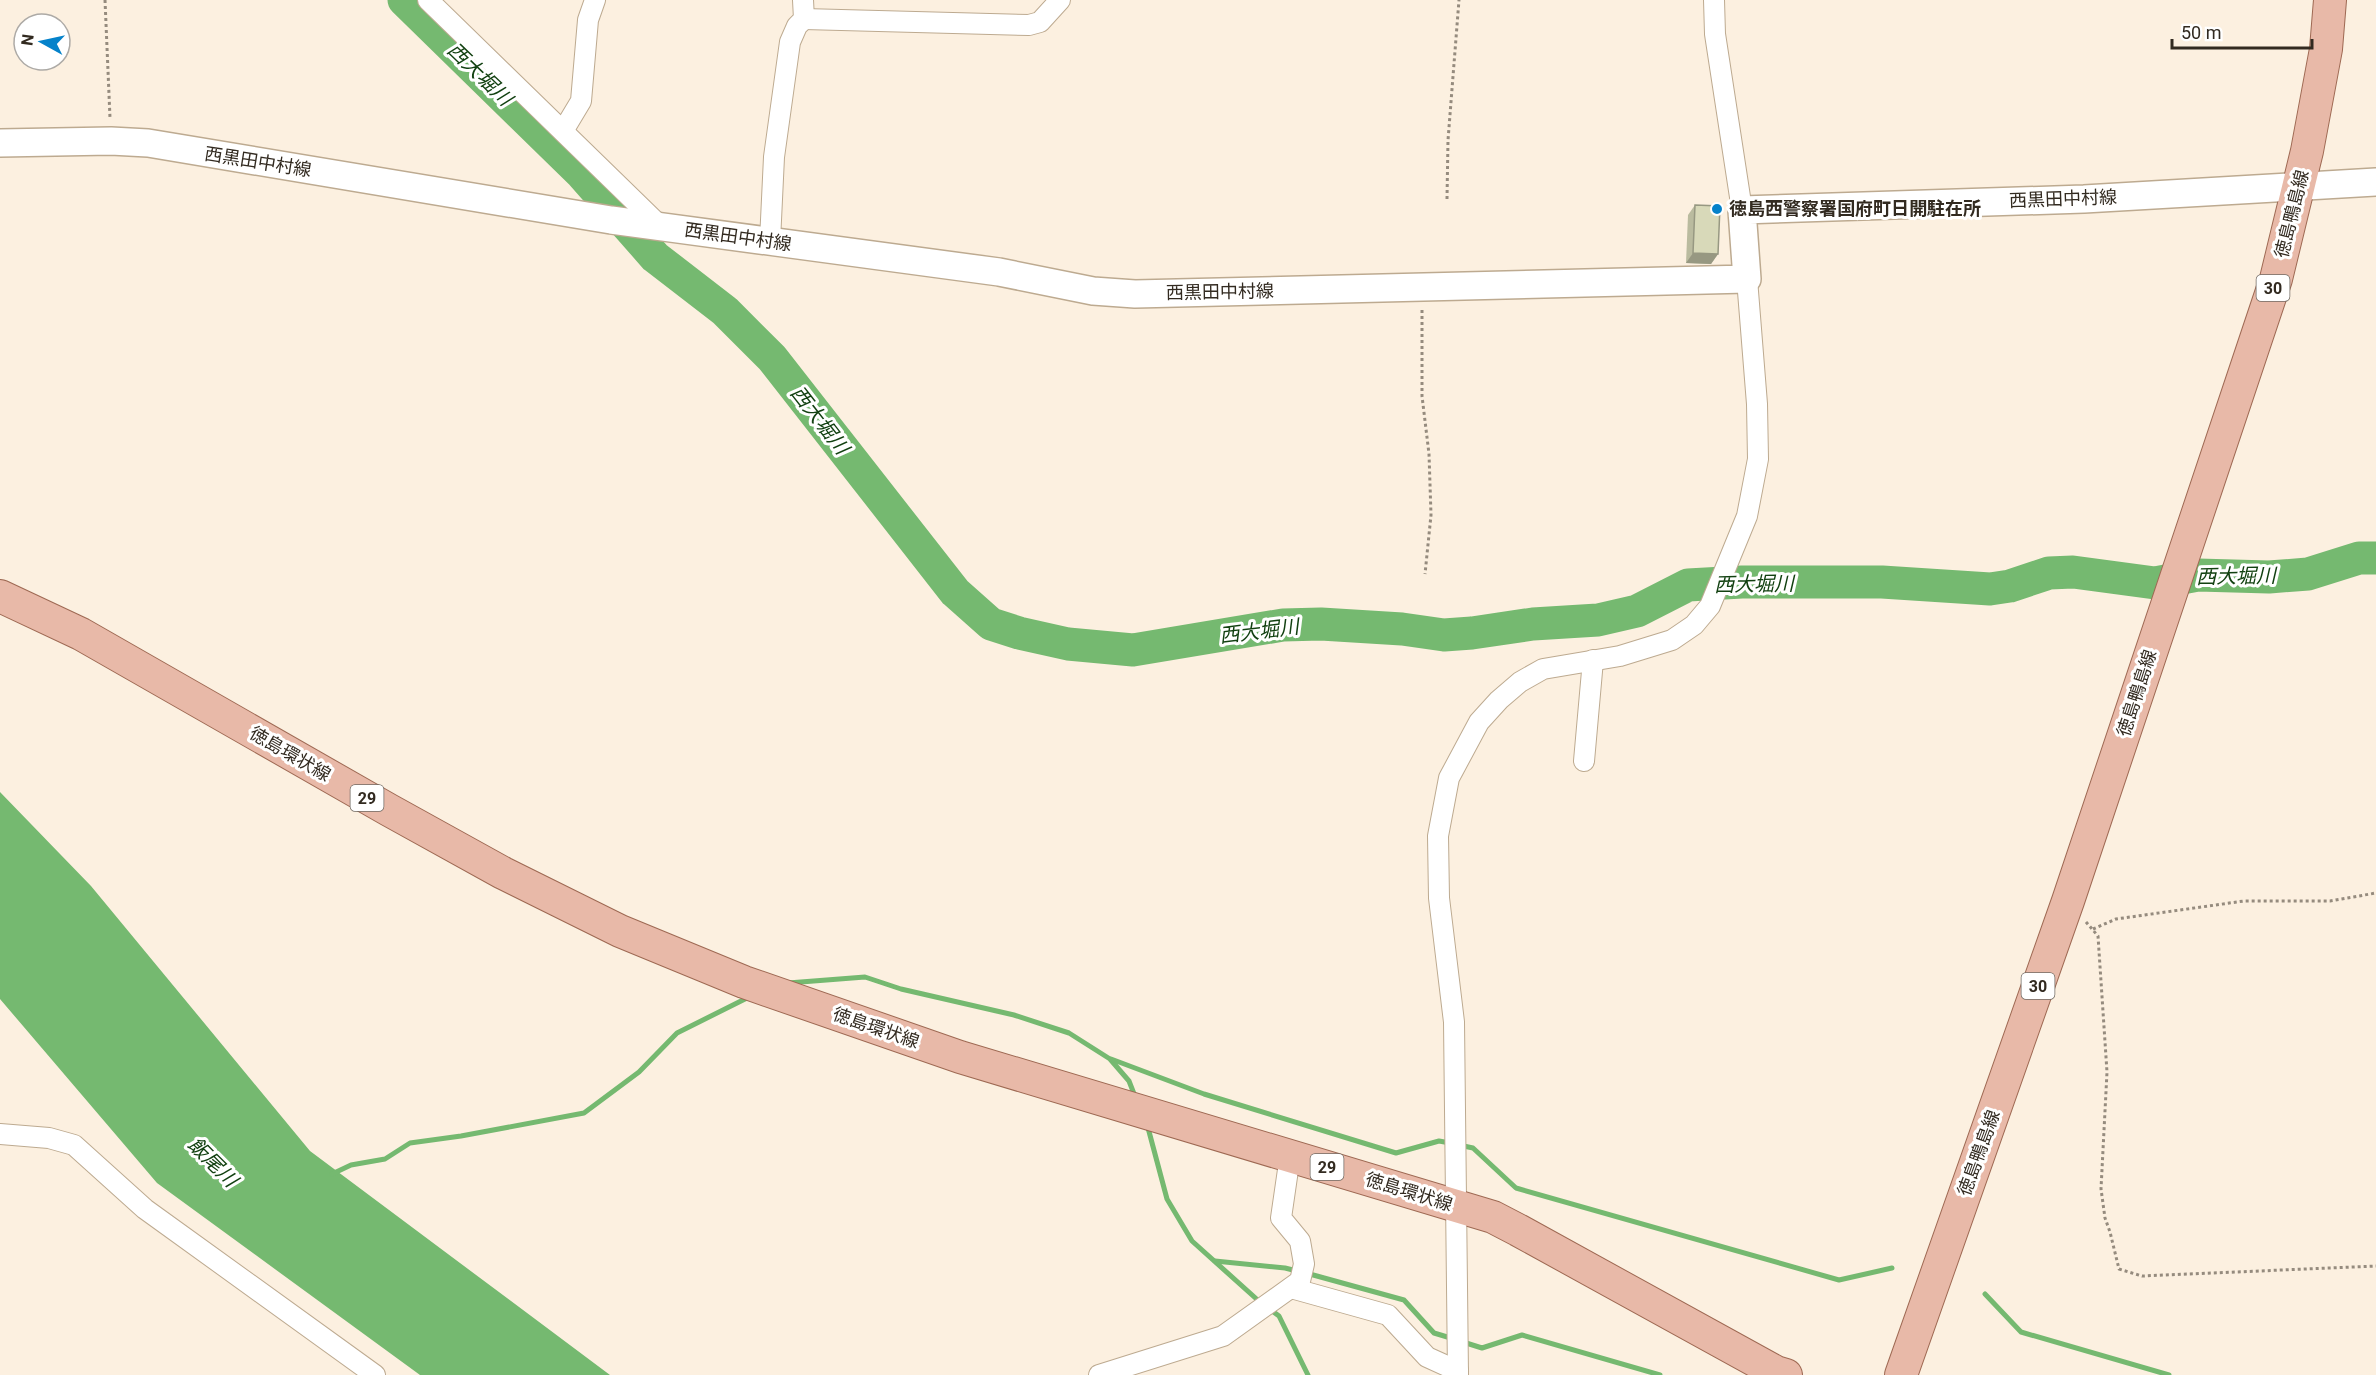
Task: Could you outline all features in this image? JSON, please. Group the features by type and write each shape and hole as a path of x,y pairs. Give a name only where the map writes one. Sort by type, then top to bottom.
{"main road":[{"name":"徳島鴨島線","path":"1901,1375 2068,902 2276,279 2300,186 2326,49 2330,0"},
{"name":"西黒田中村線","path":"0,143 111,141 159,145 611,220 999,272 1093,291 1135,294 1747,279"},
{"name":"西黒田中村線","path":"1742,210 2084,199 2376,182"},
{"path":"1742,210 1747,279"},
{"name":"徳島環状線","path":"0,596 81,634 503,873 620,931 744,982 960,1057 1493,1217 1672,1317 1776,1372 1786,1375"}],"street":[{"path":"428,0 563,131 650,225"},
{"path":"563,131 581,100 588,20 595,0"},
{"path":"770,241 774,157 790,42 803,9 1029,25 1040,21 1060,0"},
{"path":"1714,0 1715,34 1742,210"},
{"path":"1295,1281 1388,1315 1427,1358 1458,1373 1454,1022 1439,898 1438,836 1449,778 1479,722 1520,682 1543,669 1620,656 1672,640 1694,625 1710,606 1747,516 1758,459 1757,404 1747,279"},
{"path":"1584,761 1593,660"},
{"path":"0,1134 49,1138 74,1145 145,1209 375,1375"},
{"path":"1099,1375 1223,1336 1295,1281 1300,1241 1281,1218 1290,1156"}],"path":[{"path":"105,0 111,141"},
{"path":"1447,199 1448,140 1459,0"},
{"path":"1423,287 1420,336 1422,396 1429,454 1431,515 1425,574"},
{"path":"2093,929 2116,920 2244,901 2330,901 2376,893"},
{"path":"2068,902 2098,936 2107,1072 2101,1189 2105,1218 2119,1269 2142,1276 2376,1266"}],"water":[{"name":"飯尾川","path":"0,792 91,886 310,1151 610,1375 420,1375 157,1183 0,999"}],"building":[{"path":"1695,205 1720,206 1718,254 1693,253"}],"waterway":[{"name":"西大堀川","path":"404,0 582,174 655,257 725,311 772,358 955,592 991,624 1019,633 1068,644 1133,650 1283,625 1321,624 1402,629 1444,635 1533,624 1598,620 1637,611 1688,585 1742,582 1882,582 1990,589 2010,586 2049,573 2073,572 2155,583 2198,575 2269,577 2308,574 2359,558 2376,558"},
{"path":"788,983 865,977 901,989 1014,1015 1069,1033 1110,1059 1129,1081 1136,1099"},
{"path":"332,1174 351,1165 385,1159 410,1143 584,1113 639,1072 677,1033 751,996"},
{"path":"1111,1059 1204,1094 1396,1153 1439,1141 1450,1143"},
{"path":"1147,1124 1167,1199 1192,1241 1261,1303"},
{"path":"1459,1145 1473,1148 1516,1188 1839,1280 1892,1268"},
{"path":"1215,1261 1297,1271"},
{"path":"1306,1273 1404,1300 1434,1333 1454,1339"},
{"path":"1985,1294 2021,1332 2169,1375"},
{"path":"1268,1308 1279,1316 1308,1375"},
{"path":"1463,1342 1482,1348 1522,1335 1660,1375"}],"place":[{"name":"徳島西警察署国府町日開駐在所","path":"1717,209"}]}
